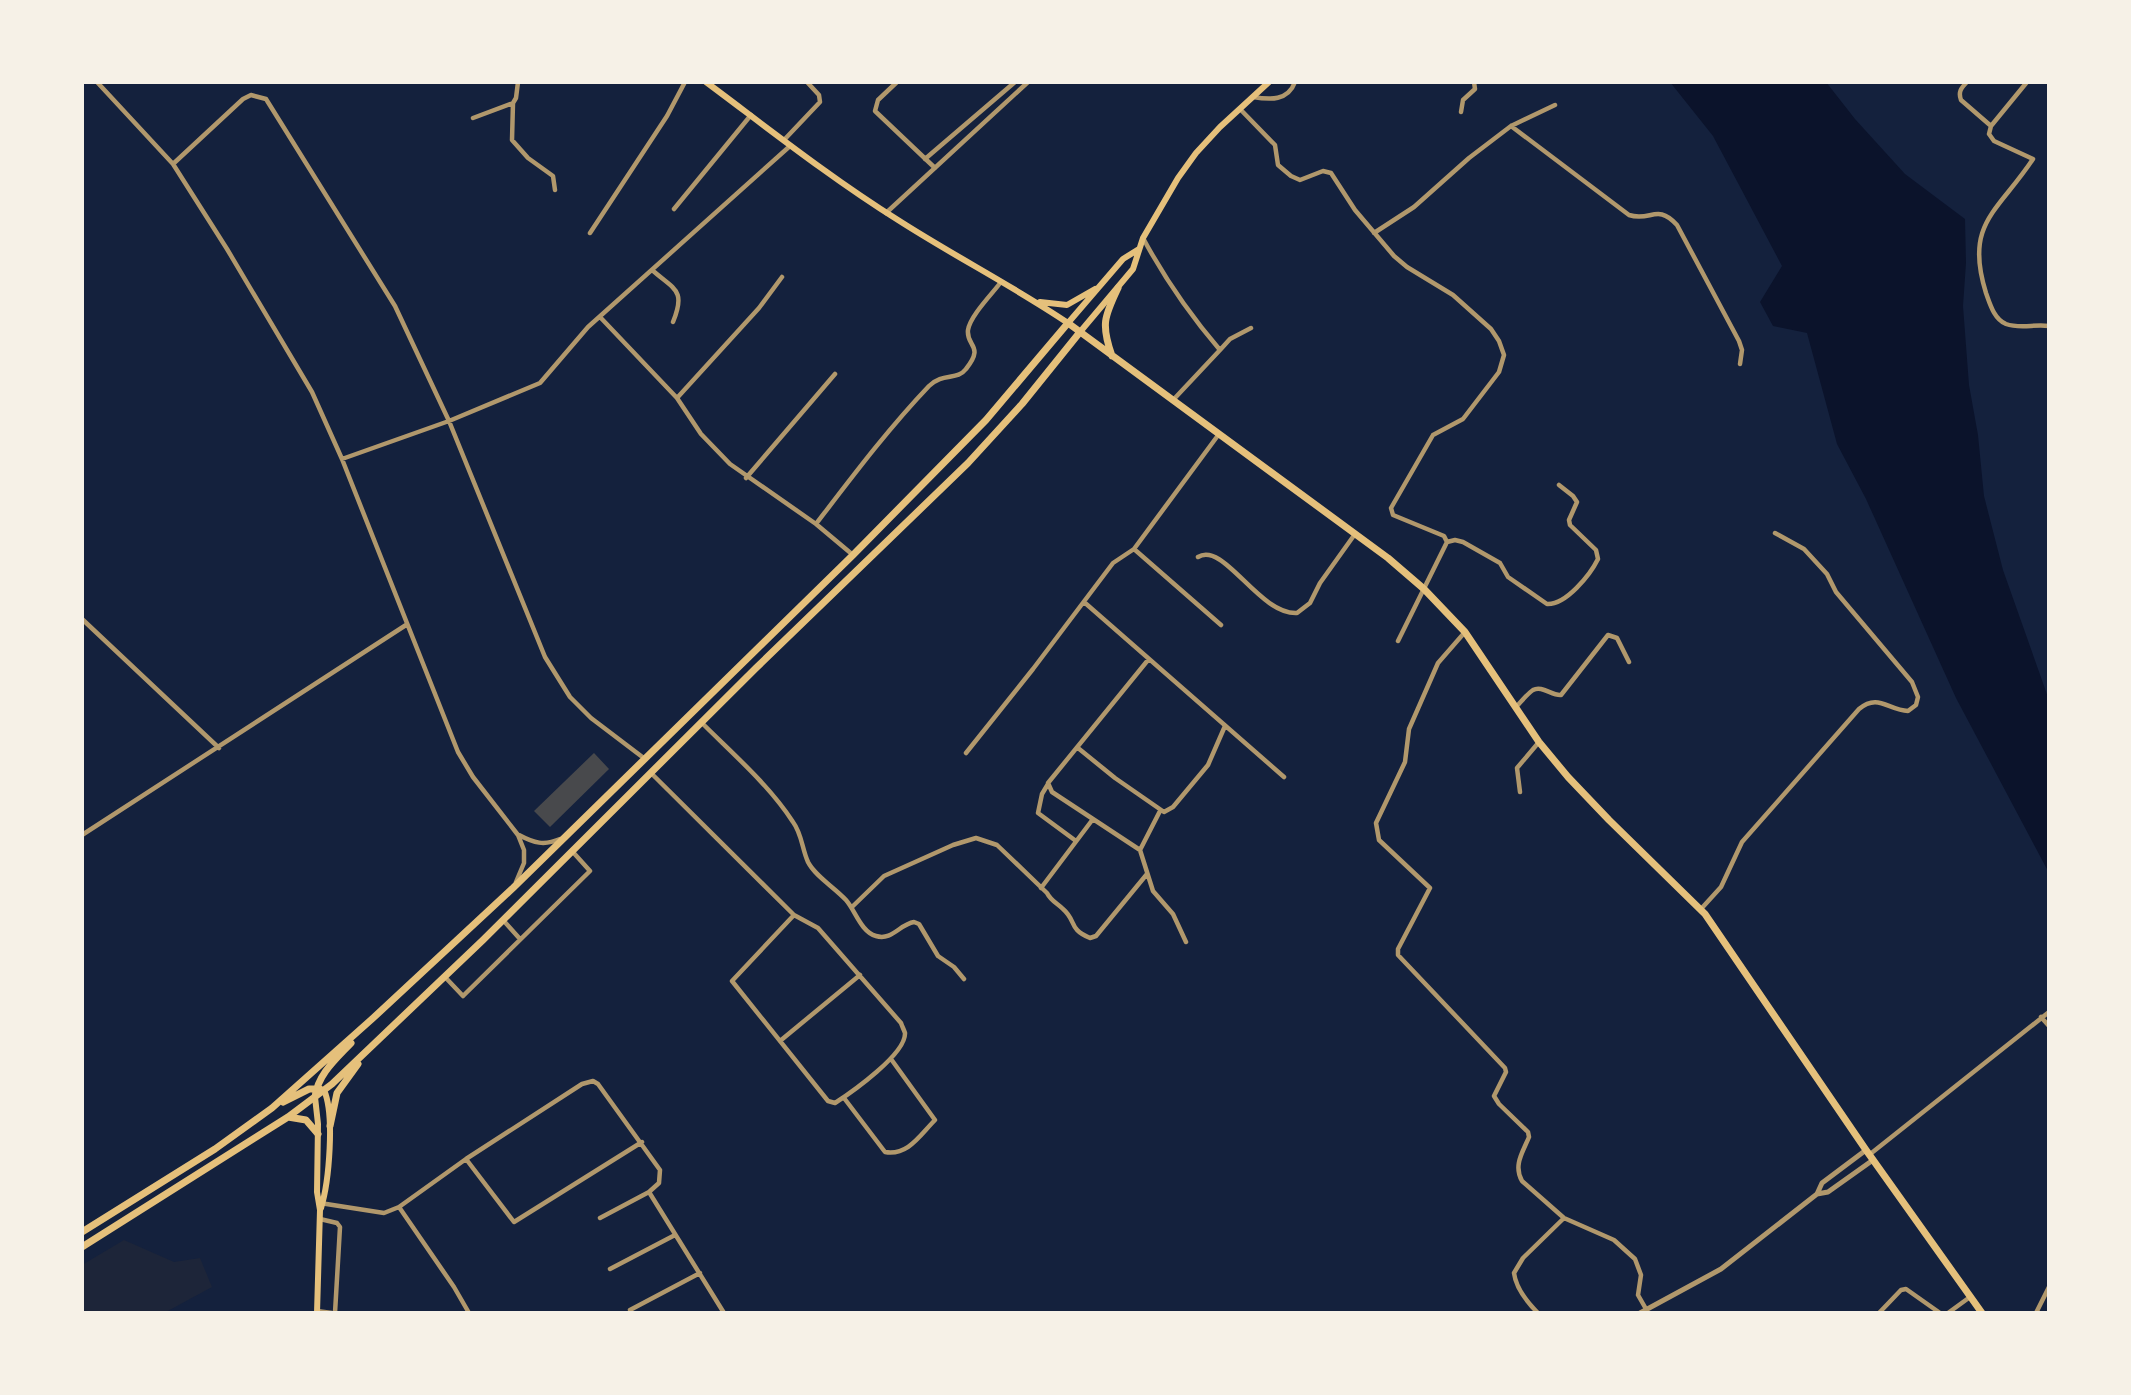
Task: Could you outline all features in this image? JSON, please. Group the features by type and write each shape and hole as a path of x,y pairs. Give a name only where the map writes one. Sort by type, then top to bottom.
{"main road":[{"path":"706,82 839,182 1035,300 1068,323 1355,533 1424,589 1465,632 1539,742 1609,820 1701,909 1869,1155 1982,1313"},
{"path":"82,1247 288,1117 315,1097 320,1089 368,1049 503,920 968,463 1023,404 1133,269 1143,238 1190,161 1239,108 1269,82"},
{"path":"82,1232 215,1149 272,1108 373,1019 513,888 853,555 986,420 1123,259 1139,249"},
{"path":"1035,300 1067,305 1103,283"},
{"path":"1112,357 1104,335 1104,323 1118,288"},
{"path":"317,1312 320,1219 327,1178 330,1126 329,1105 320,1089 324,1072 373,1019"},
{"path":"330,1126 337,1093 368,1049"},
{"path":"272,1108 301,1092 320,1089"},
{"path":"315,1097 317,1178 321,1206"},
{"path":"288,1117 306,1120 318,1134"}],"street":[{"path":"97,82 173,164 312,392 342,459 458,752 472,777 518,835 524,850 524,863 513,888"},
{"path":"518,82 513,103 512,140 528,158 553,176 555,190"},
{"path":"590,233 667,116 685,82"},
{"path":"784,140 820,102 819,94 807,82"},
{"path":"897,82 875,103 875,111 935,168"},
{"path":"925,159 1014,82"},
{"path":"887,212 1028,82"},
{"path":"1252,97 1279,99 1293,89 1295,82"},
{"path":"1461,112 1463,100 1475,89 1474,82"},
{"path":"1967,82 1961,88 1961,100 1991,126"},
{"path":"2027,82 1991,126 1989,134 1994,141 2033,159 1983,226 1978,260 1990,304 1998,320 2008,325 2049,326"},
{"path":"173,164 243,99 251,95 266,99 395,306 449,421 545,657 558,680 591,718 645,759"},
{"path":"473,118 513,103"},
{"path":"1374,233 1414,206 1511,126 1555,105"},
{"path":"1239,108 1276,148 1278,165 1290,176 1300,180 1323,172 1331,173 1355,210 1407,267 1453,295 1491,329 1499,341 1504,355 1499,372 1463,419 1433,435 1391,508 1394,515 1444,536 1447,542"},
{"path":"674,209 751,116"},
{"path":"1511,126 1629,215 1641,218 1663,213 1671,218 1739,341 1742,350 1740,364"},
{"path":"342,459 449,421 540,383 589,327 791,145"},
{"path":"1143,238 1179,299 1220,350"},
{"path":"652,270 678,293 680,304 673,322"},
{"path":"677,398 759,308 782,277"},
{"path":"816,524 883,437 929,386 940,377 960,375 965,370 975,353 974,345 968,337 972,319 1002,281"},
{"path":"600,317 677,398 701,435 746,478 816,524 853,555"},
{"path":"1174,400 1230,340 1251,328"},
{"path":"746,478 835,374"},
{"path":"966,753 1112,563 1134,549 1220,433"},
{"path":"1447,542 1463,541 1500,563 1508,577 1547,604 1560,602 1598,559 1596,550 1570,525 1569,520 1577,502 1573,495 1559,485"},
{"path":"1198,557 1212,554 1265,602 1297,613 1310,603 1320,583 1355,533"},
{"path":"1701,909 1721,887 1742,842 1859,709 1867,702 1878,702 1908,711 1914,708 1918,697 1912,682 1836,592 1826,574 1804,549 1775,533"},
{"path":"1398,640 1447,542"},
{"path":"1134,549 1221,625"},
{"path":"1084,602 1284,777"},
{"path":"82,620 219,748"},
{"path":"82,835 406,625"},
{"path":"1465,632 1438,663 1409,729 1405,762 1378,817 1376,828 1383,844 1430,888 1398,949 1398,955 1505,1069 1506,1072 1495,1092 1495,1099 1527,1129 1529,1137 1518,1164 1518,1174 1522,1181 1564,1218 1602,1233 1635,1259 1641,1275 1638,1295 1643,1311 1721,1269 1817,1194 1822,1183 1869,1155"},
{"path":"1516,707 1534,689 1561,695 1608,635 1616,638 1629,662"},
{"path":"1076,841 1038,813 1042,794 1048,783 1149,660"},
{"path":"702,723 782,807 795,824 812,869 834,887 852,907 868,932 875,936 888,937 908,923 919,924 939,956 964,979"},
{"path":"1078,748 1160,811 1168,811 1208,765 1225,726"},
{"path":"1520,792 1517,768 1539,742"},
{"path":"651,773 794,915 818,928 901,1023 905,1034 900,1048 891,1059 835,1103 828,1101 732,982 794,915"},
{"path":"1048,783 1052,792 1140,850 1153,891 1172,914 1186,942"},
{"path":"1140,850 1160,811"},
{"path":"1041,888 1093,819"},
{"path":"518,835 541,844 562,838"},
{"path":"852,907 884,877 960,842 985,839 997,845 1052,901 1066,911 1077,932 1090,938 1096,936 1147,874"},
{"path":"445,976 463,996 590,871 572,852"},
{"path":"503,920 520,939"},
{"path":"780,1041 860,975"},
{"path":"1817,1194 1828,1192 1869,1155 2049,1012"},
{"path":"2041,1017 2049,1026"},
{"path":"844,1098 885,1152 895,1154 906,1150 935,1120 891,1059"},
{"path":"321,1206 384,1213 399,1207 466,1159 582,1084 593,1082 598,1084 660,1170 659,1183 649,1192 600,1219"},
{"path":"466,1159 514,1222 642,1142"},
{"path":"649,1192 724,1313"},
{"path":"399,1207 469,1313"},
{"path":"1538,1313 1518,1288 1514,1273 1523,1258 1564,1218"},
{"path":"317,1312 334,1313 340,1227 339,1224 320,1219"},
{"path":"610,1269 675,1235"},
{"path":"630,1310 700,1273"},
{"path":"2036,1313 2049,1287"},
{"path":"1879,1313 1901,1290 1906,1289 1940,1313"},
{"path":"1948,1313 1972,1297"},
{"path":"460,1313 466,1307"}],"shaded area":[{"path":"1670,82 1826,82 1855,119 1905,174 1965,219 1963,306 1969,385 1978,435 1984,496 2003,570 2049,700 2049,873 1956,698 1866,499 1837,444 1807,333 1773,326 1760,302 1782,266 1713,136"},
{"path":"124,1240 174,1262 200,1258 212,1287 164,1313 82,1313 82,1265"}],"building":[{"path":"594,753 609,769 550,827 534,811"}]}
